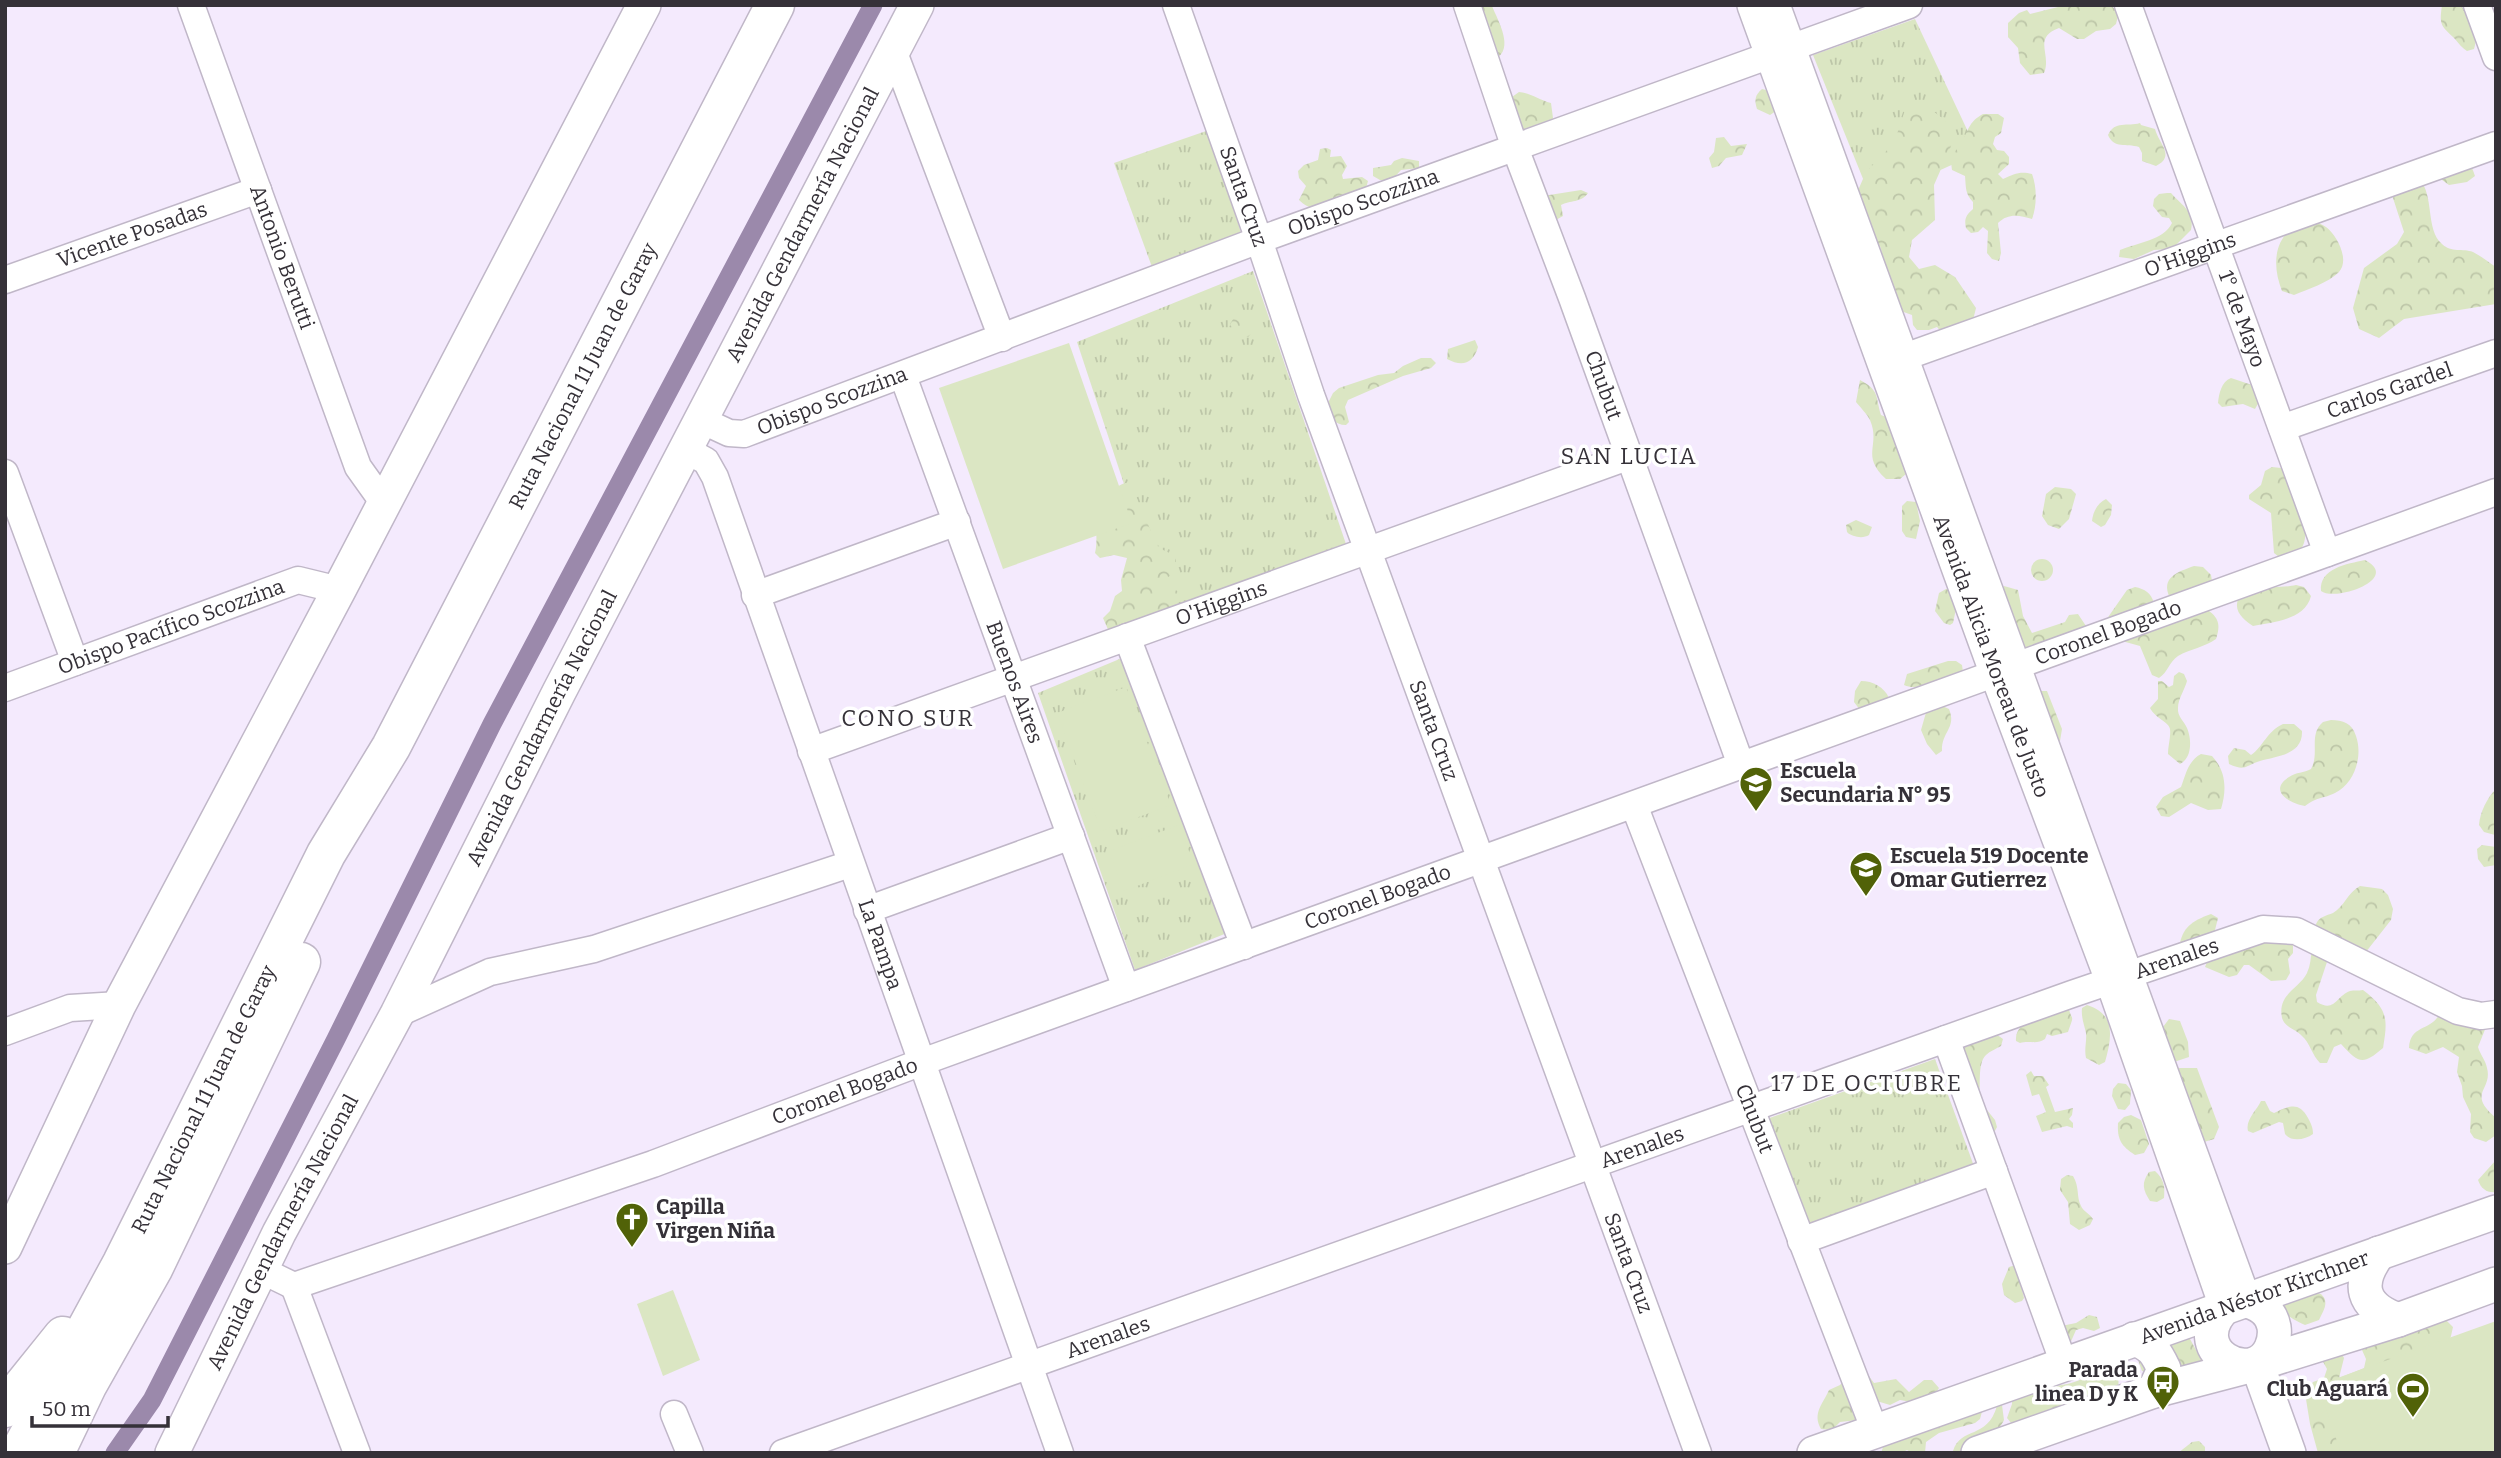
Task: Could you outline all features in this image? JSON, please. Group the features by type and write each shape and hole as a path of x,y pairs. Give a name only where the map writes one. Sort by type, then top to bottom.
{"highway":[{"name":"Ruta Nacional 11 Juan de Garay","path":"19,1453 122,1263 326,854 391,747 775,5"},
{"name":"Ruta Nacional 11 Juan de Garay","path":"55,1453 87,1385 153,1269 331,901 349,862 391,747"},
{"path":"5,1408 122,1263"}],"main road":[{"path":"5,1247 119,1005 644,5"},
{"name":"Avenida Gendarmería Nacional","path":"172,1453 261,1270 397,1014 559,692 917,5"},
{"name":"Avenida Alicia Moreau de Justo","path":"1755,5 1781,52 2235,1303"},
{"name":"Avenida Alicia Moreau de Justo","path":"1773,5 1781,52"},
{"name":"Avenida Néstor Kirchner","path":"1814,1453 2496,1212"},
{"path":"2379,1253 2368,1268 2364,1283 2367,1296 2369,1302 2382,1314 2398,1320"},
{"path":"1978,1453 2154,1391 2257,1364 2398,1320 2496,1284"},
{"path":"2235,1303 2264,1308 2274,1326 2271,1348 2266,1357 2257,1364 2234,1364 2224,1360 2212,1343 2212,1323 2235,1303"},
{"path":"2131,1340 2147,1343 2156,1351 2164,1368 2154,1391"},
{"path":"2257,1364 2289,1453"}],"street":[{"name":"Antonio Berutti","path":"191,5 358,467 383,502"},
{"name":"Santa Cruz","path":"1176,5 1311,395 1698,1453"},
{"name":"Chubut","path":"1467,5 1516,148 1741,765"},
{"name":"Obispo Scozzina","path":"701,421 729,433 744,434 1259,240 1909,5"},
{"name":"1° de Mayo","path":"2128,5 2327,553"},
{"path":"2477,5 2496,57"},
{"path":"894,50 1002,338"},
{"name":"O'Higgins","path":"1893,361 2496,145"},
{"name":"Vicente Posadas","path":"5,281 258,190"},
{"name":"Carlos Gardel","path":"2282,428 2496,353"},
{"name":"Buenos Aires","path":"903,376 1126,988"},
{"name":"La Pampa","path":"686,450 706,461 715,477 1060,1453"},
{"name":"O'Higgins","path":"811,751 1630,456"},
{"path":"5,473 75,662"},
{"name":"Coronel Bogado","path":"295,1286 653,1164 922,1062 2496,492"},
{"path":"755,595 957,522"},
{"name":"Obispo Pacífico Scozzina","path":"5,688 298,580 339,590"},
{"path":"1127,637 1244,946"},
{"name":"Chubut","path":"1634,804 1875,1431"},
{"path":"867,910 1071,836"},
{"path":"397,1014 490,972 594,949 850,864"},
{"name":"Arenales","path":"783,1453 2263,929 2296,931 2458,1011 2481,1016 2496,1014"},
{"path":"5,1032 70,1008 119,1005"},
{"path":"1946,1040 2064,1364"},
{"path":"1801,1241 1994,1171"},
{"path":"261,1270 295,1286 357,1453"},
{"path":"674,1414 690,1453"}],"green space":[{"path":"1470,5 1492,6 1504,42 1504,49 1495,59"},
{"path":"2066,5 2110,5 2118,16 2116,24 2110,29 2096,31 2084,39 2077,39 2059,28 2051,32 2044,42 2044,73 2030,75 2020,63 2018,48 2008,37 2008,23 2027,10 2030,14"},
{"path":"2442,5 2461,5 2474,32 2474,49 2465,50 2444,28 2441,21"},
{"path":"1915,19 1978,153 1872,201 1813,55"},
{"path":"1762,89 1770,91 1776,111 1770,115 1757,109 1756,98"},
{"path":"1519,92 1551,103 1553,118 1549,124 1520,131 1510,112 1512,97"},
{"path":"1919,105 1941,117 1955,137 1934,185 1935,220 1912,240 1909,257 1919,269 1935,265 1955,277 1976,308 1973,320 1943,334 1937,327 1917,330 1913,325 1912,315 1898,310 1879,260 1882,253 1880,246 1870,243 1856,195 1866,172 1894,143 1905,110"},
{"path":"1983,114 1998,114 2004,118 2001,133 1995,137 1993,144 1997,150 2004,151 2009,157 2009,164 1998,174 2003,179 2017,174 2032,174 2036,191 2032,219 2014,216 1998,223 2001,253 1999,261 1992,259 1987,253 1988,231 1983,227 1978,232 1971,233 1966,228 1965,220 1973,209 1973,202 1967,193 1965,176 1952,170 1951,164 1952,156 1970,125"},
{"path":"2140,123 2155,129 2166,154 2156,166 2142,161 2139,147 2117,144 2108,135 2114,127"},
{"path":"1209,130 1242,236 1152,267 1114,163"},
{"path":"1724,137 1731,146 1747,144 1742,155 1726,158 1719,166 1712,168 1709,158 1714,152 1716,138"},
{"path":"1320,149 1331,150 1330,157 1341,156 1347,166 1342,175 1343,179 1362,177 1368,181 1366,188 1338,196 1317,207 1309,207 1299,200 1306,186 1299,178 1298,171 1304,165 1318,160"},
{"path":"1402,158 1419,161 1419,168 1401,170 1391,181 1373,176 1373,168 1391,165"},
{"path":"2471,165 2475,176 2467,182 2449,185 2438,177"},
{"path":"2419,178 2427,194 2433,230 2442,244 2449,248 2473,252 2496,267 2496,304 2404,319 2379,338 2359,329 2353,308 2364,268 2397,244 2404,232 2393,198 2399,184"},
{"path":"1581,190 1588,193 1582,198 1561,205 1563,216 1554,221 1543,196"},
{"path":"2171,193 2189,213 2191,230 2169,249 2154,250 2134,259 2119,257 2120,250 2157,237 2168,229 2172,223 2169,218 2162,217 2153,206 2154,199 2159,194"},
{"path":"2311,221 2324,226 2334,236 2343,255 2342,267 2329,279 2294,295 2282,291 2276,258 2283,238 2299,225"},
{"path":"1253,271 1347,547 1167,614 1077,342"},
{"path":"1233,319 1247,320 1251,326 1251,334 1248,337 1241,336 1230,325"},
{"path":"1475,340 1478,347 1470,360 1457,363 1447,359 1448,349"},
{"path":"1069,343 1132,523 1003,569 939,388"},
{"path":"1421,358 1431,358 1436,363 1431,368 1403,376 1348,400 1345,407 1349,422 1346,425 1338,424 1331,417 1326,407 1333,393 1339,388 1378,375 1394,373"},
{"path":"2231,378 2255,386 2260,400 2255,409 2243,404 2222,407 2218,403 2223,385"},
{"path":"1860,380 1874,391 1881,415 1888,418 1907,460 1906,474 1900,479 1886,479 1874,463 1873,429 1869,418 1856,402"},
{"path":"2272,467 2281,468 2286,474 2303,515 2304,543 2296,558 2283,560 2274,553 2271,513 2249,499 2249,495 2261,485 2265,471"},
{"path":"1130,482 1155,541 1161,549 1176,556 1176,572 1165,579 1179,593 1178,603 1167,621 1110,634 1103,618 1110,611 1115,596 1122,591 1121,580 1127,558 1114,555 1100,558 1095,553 1097,518 1108,495 1118,486"},
{"path":"2055,487 2071,489 2076,494 2069,519 2059,529 2048,525 2042,516 2046,494"},
{"path":"2106,499 2112,505 2111,515 2101,527 2092,521 2098,505"},
{"path":"1907,501 1916,502 1920,521 1916,539 1906,537 1902,531 1902,506"},
{"path":"1856,520 1872,527 1869,535 1858,537 1847,532 1846,525"},
{"path":"2042,559 2052,566 2053,570 2046,580 2042,581 2032,574 2031,570 2038,560"},
{"path":"2365,560 2374,567 2376,574 2371,581 2351,591 2328,594 2321,591 2324,577 2329,572"},
{"path":"2194,566 2203,567 2211,575 2213,587 2170,598 2167,585 2172,576"},
{"path":"2296,585 2304,587 2311,596 2308,604 2295,615 2253,626 2238,611 2239,598 2245,593 2261,588"},
{"path":"2004,586 2018,590 2023,616 2032,633 2065,622 2069,615 2078,614 2088,629 2030,669 1995,595"},
{"path":"2135,587 2147,592 2154,603 2206,609 2218,622 2216,639 2178,656 2159,678 2152,675 2140,646 2111,638 2104,623 2127,590"},
{"path":"1946,589 1952,591 1957,604 1953,623 1950,625 1944,623 1935,611 1939,593"},
{"path":"1122,658 1227,933 1135,970 1038,693"},
{"path":"1956,661 1962,665 1963,672 1944,688 1932,683 1915,687 1904,685 1907,674"},
{"path":"2179,672 2184,674 2187,681 2178,711 2190,738 2189,753 2180,764 2168,754 2169,726 2150,708 2158,699 2158,681 2169,687 2173,685 2174,676"},
{"path":"1861,681 1878,685 1889,698 1860,710 1854,702 1855,691"},
{"path":"1126,687 1171,805 1101,831 1057,713"},
{"path":"2039,691 2047,691 2062,729 2060,741 2050,746"},
{"path":"1936,703 1949,709 1951,721 1942,751 1936,755 1921,730 1927,709"},
{"path":"2331,720 2346,723 2352,728 2358,744 2356,768 2348,783 2335,793 2305,806 2294,803 2283,796 2280,787 2292,775 2311,769 2315,757 2316,733 2323,722"},
{"path":"2283,724 2294,724 2302,731 2301,739 2294,750 2246,767 2229,764 2228,756 2234,748 2245,750 2251,755"},
{"path":"2201,754 2212,756 2223,774 2224,794 2221,809 2208,810 2191,803 2169,817 2161,816 2156,807 2163,797 2181,787 2190,764"},
{"path":"2496,789 2495,835 2484,832 2479,825 2484,806"},
{"path":"1179,825 1194,864 1124,891 1109,851"},
{"path":"2482,845 2496,847 2496,865 2484,867 2478,859 2477,849"},
{"path":"2360,886 2382,889 2388,895 2393,909 2391,920 2362,957 2328,959 2316,995 2317,1002 2328,1006 2345,993 2363,990 2382,1009 2386,1029 2383,1048 2370,1058 2361,1060 2341,1044 2334,1047 2327,1063 2320,1063 2305,1039 2283,1021 2281,1010 2286,997 2307,973 2318,921 2337,910"},
{"path":"2211,914 2218,918 2212,942 2179,948 2185,930 2198,919"},
{"path":"2288,937 2293,953 2288,959 2290,973 2286,980 2271,981 2249,965 2244,965 2237,975 2229,977 2205,967 2207,962 2228,949"},
{"path":"2087,1005 2103,1014 2110,1028 2105,1062 2099,1065 2086,1058 2082,1008"},
{"path":"2068,1006 2072,1019 2068,1032 2052,1036 2047,1034 2045,1039 2039,1042 2016,1041 2017,1033 2027,1021"},
{"path":"2439,1015 2486,1027 2478,1047 2488,1075 2482,1097 2487,1110 2496,1118 2496,1135 2486,1142 2474,1138 2470,1132 2471,1114 2463,1097 2457,1072 2459,1057 2443,1047 2426,1054 2409,1048 2413,1035 2431,1024"},
{"path":"2169,1019 2180,1021 2188,1042 2189,1057 2174,1062 2160,1031"},
{"path":"1996,1034 2003,1039 2001,1046 1989,1052 1983,1059 1979,1100 1995,1120 1997,1127 1990,1140 1983,1142 1975,1134 1976,1117 1968,1105 1967,1090 1955,1063 1955,1056 1959,1050"},
{"path":"1935,1059 1975,1169 1803,1229 1764,1120"},
{"path":"2179,1068 2197,1068 2219,1127 2214,1139 2194,1145 2170,1081"},
{"path":"2031,1071 2034,1076 2043,1076 2049,1085 2046,1087 2055,1112 2073,1108 2069,1119 2073,1128 2067,1126 2042,1132 2036,1116 2046,1112 2039,1094 2032,1096 2026,1075"},
{"path":"2118,1083 2126,1084 2131,1090 2130,1104 2125,1110 2118,1109 2112,1096"},
{"path":"2261,1101 2265,1101 2274,1113 2293,1106 2301,1109 2310,1122 2313,1134 2302,1139 2291,1138 2285,1134 2283,1123 2279,1122 2253,1133 2248,1131 2250,1119"},
{"path":"2131,1115 2141,1120 2149,1144 2144,1153 2135,1155 2123,1145 2118,1133 2118,1123"},
{"path":"2496,1160 2496,1192 2490,1192 2483,1188 2478,1180"},
{"path":"2155,1171 2162,1180 2164,1190 2164,1198 2157,1202 2150,1201 2144,1186 2149,1172"},
{"path":"2067,1175 2073,1176 2081,1206 2093,1219 2090,1225 2079,1230 2070,1224 2068,1202 2060,1190 2061,1179"},
{"path":"2034,1244 2038,1254 2018,1273 2024,1298 2015,1303 2004,1295 2002,1284 2009,1267 2016,1265"},
{"path":"2277,1286 2321,1294 2325,1303 2319,1320 2305,1325 2291,1318 2281,1306"},
{"path":"673,1290 700,1360 663,1376 637,1304"},
{"path":"2089,1315 2097,1317 2100,1328 2094,1331 2083,1328 2076,1330 2069,1346 2061,1326 2076,1323"},
{"path":"2446,1320 2453,1327 2451,1336 2409,1453 2318,1453 2305,1393 2313,1382 2324,1378 2327,1369 2321,1358 2338,1346 2344,1358 2339,1378 2364,1368 2366,1359 2362,1350 2365,1340"},
{"name":"Club Aguará","path":"2496,1321 2496,1453 2341,1453 2318,1385"},
{"path":"2183,1326 2203,1363 2149,1373 2142,1371 2138,1360"},
{"path":"2113,1363 2118,1384 2111,1405 2012,1424 2007,1418 2012,1404 2012,1389 2067,1384"},
{"path":"1860,1364 1874,1383 1896,1379 1909,1392 1924,1380 1932,1380 1939,1388 1935,1394 1911,1402 1900,1400 1890,1405 1872,1403 1858,1420 1840,1422 1832,1430 1821,1429 1818,1413 1829,1390 1840,1385"},
{"path":"1984,1404 1980,1419 1975,1423 1939,1433 1926,1442 1925,1453 1912,1453 1907,1450 1901,1453 1881,1453 1885,1441"},
{"path":"2002,1405 2004,1420 1996,1431 1975,1447 1960,1452 1953,1451 1962,1438 1987,1424 1997,1406"},
{"path":"2199,1441 2205,1447 2205,1453 2178,1453 2192,1442"}],"waterway":[{"path":"115,1453 152,1400 336,1039 492,724 873,5"}],"place":[{"name":"Escuela Secundaria N° 95","path":"1756,813"},
{"name":"Escuela 519 Docente Omar Gutierrez","path":"1866,898"},
{"name":"Capilla Virgen Niña","path":"632,1249"},
{"name":"Parada linea D y K","path":"2163,1412"},
{"name":"Club Aguará","path":"2413,1419"}],"district":[{"name":"SAN LUCIA","path":"1629,456"},
{"name":"CONO SUR","path":"908,718"},
{"name":"17 DE OCTUBRE","path":"1867,1083"}]}
